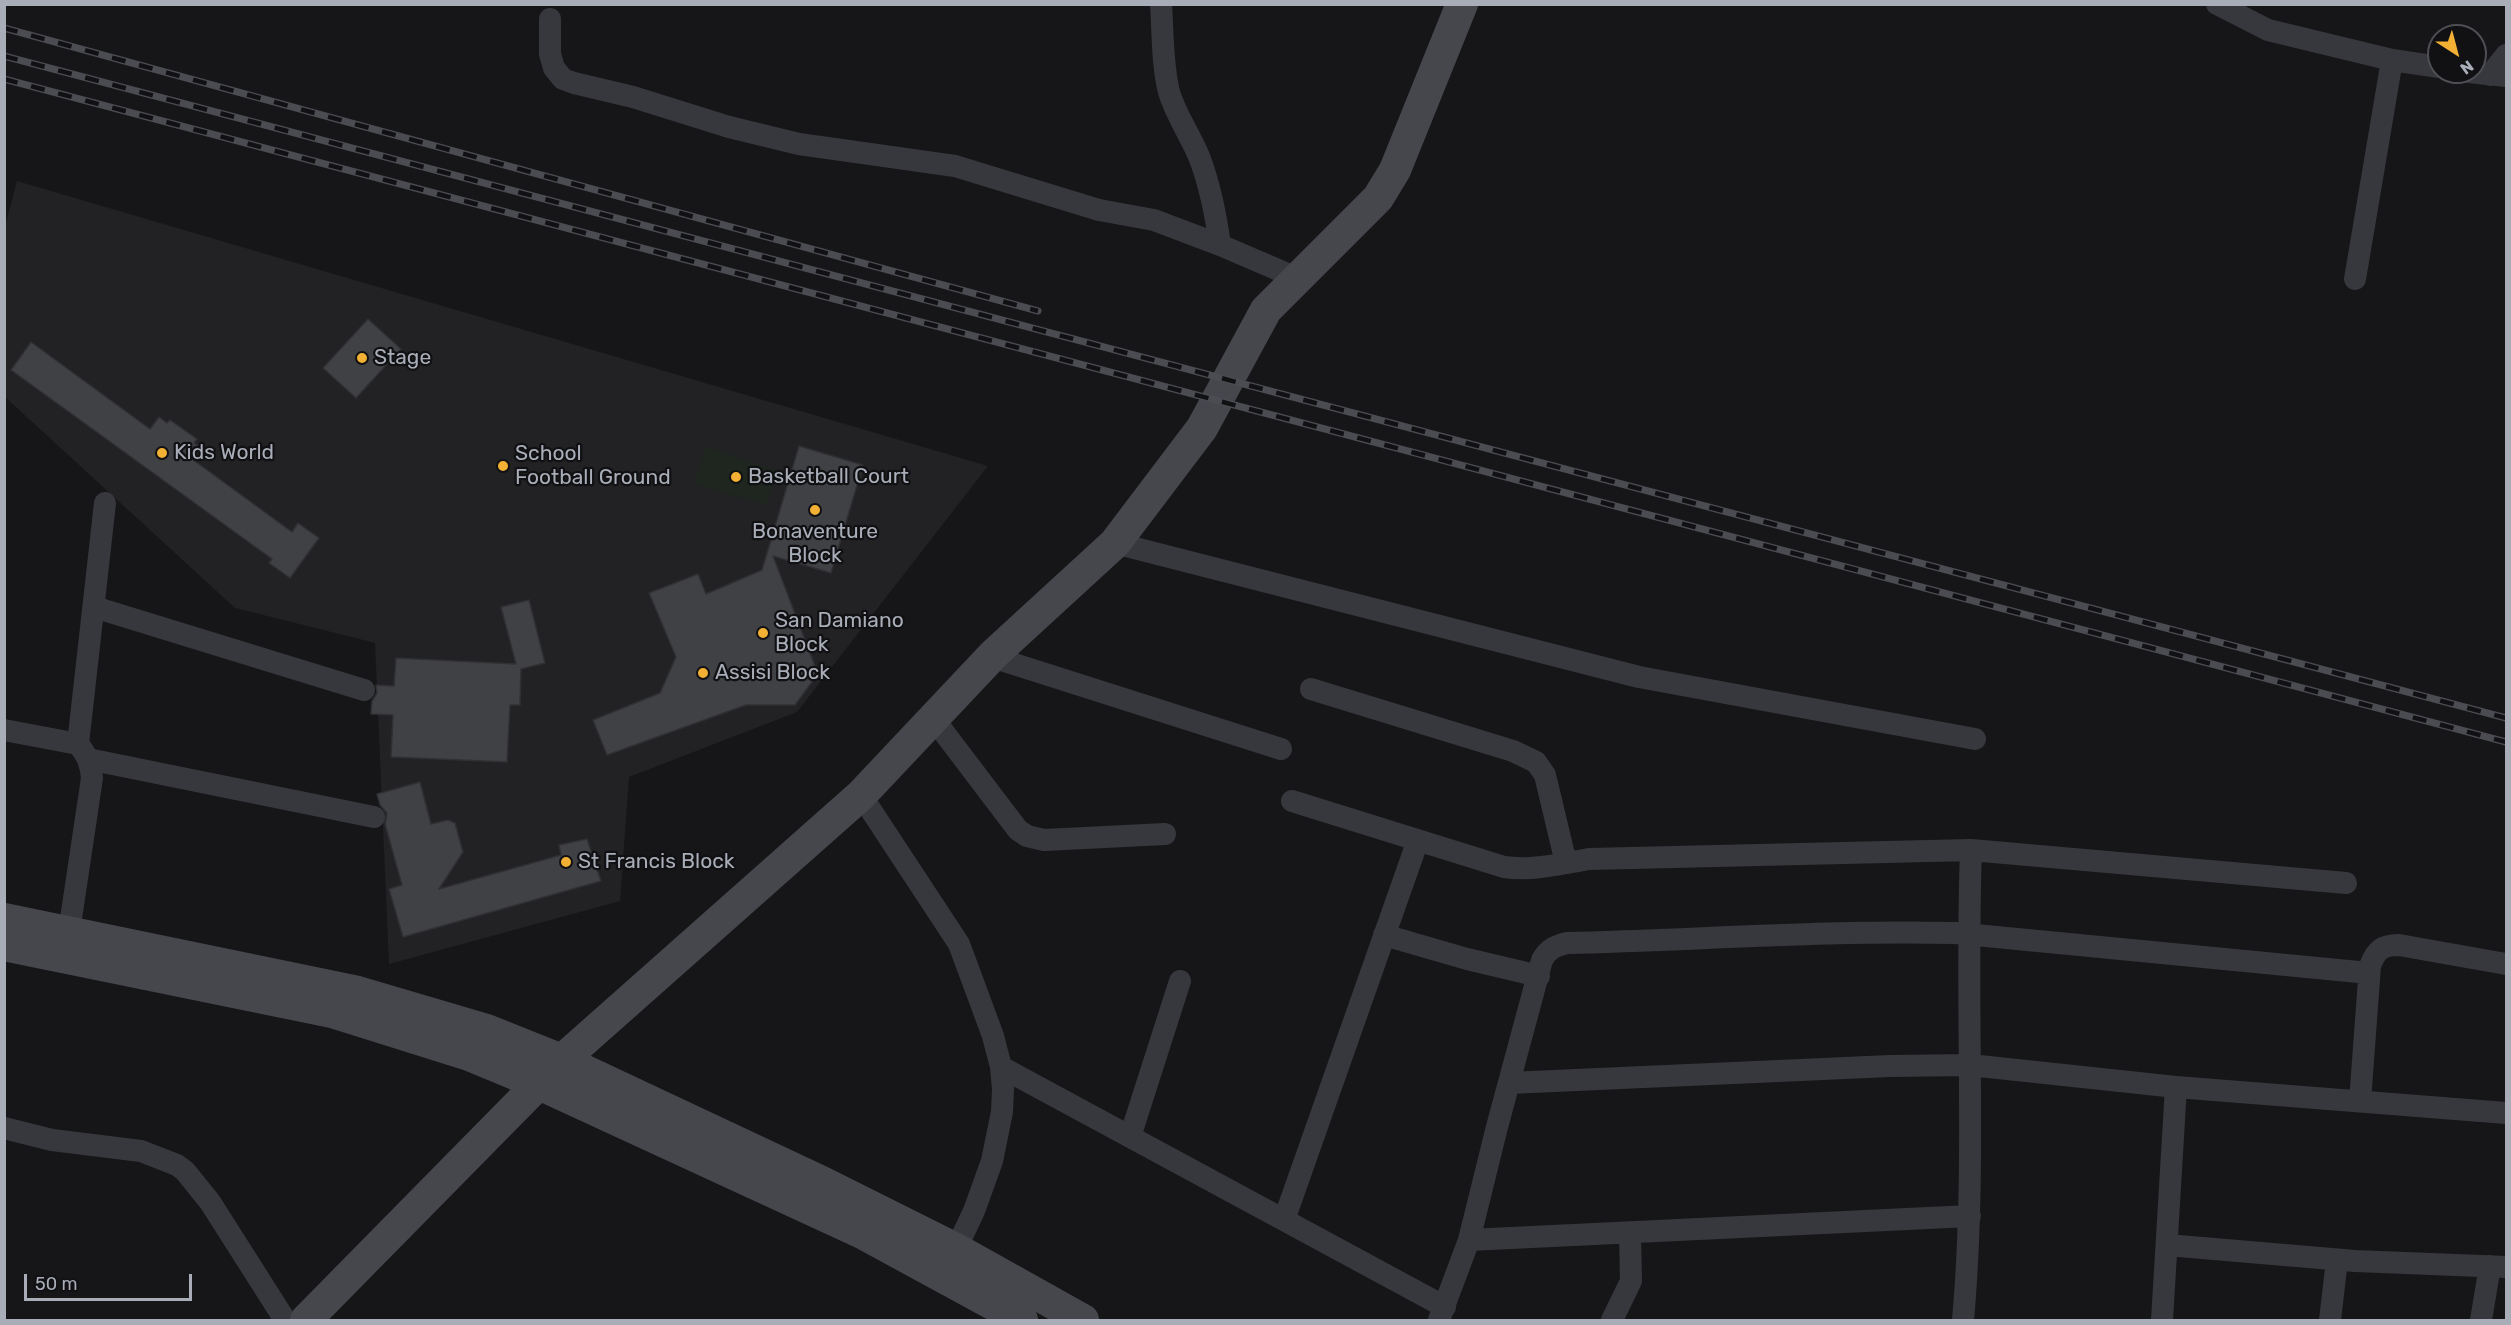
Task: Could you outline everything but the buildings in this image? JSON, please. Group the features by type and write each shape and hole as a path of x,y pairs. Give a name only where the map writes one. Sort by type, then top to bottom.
{"main road":[{"path":"306,1320 562,1060 861,795 992,657 1115,543 1202,428 1266,310 1378,198 1395,170 1462,4"},
{"path":"4,919 358,992 487,1030 562,1060 825,1183 956,1249 1083,1320"},
{"path":"4,945 332,1012 469,1055 539,1084 862,1233 1022,1320"}],"street":[{"path":"1161,4 1166,74 1170,93 1175,110 1200,160 1216,218 1220,245"},
{"path":"2217,4 2268,30 2392,60 2427,65"},
{"path":"550,19 550,54 554,68 563,79 574,83 633,97 729,127 799,144 955,166 1100,210 1154,220 1297,278"},
{"path":"2489,74 2506,55"},
{"path":"2355,279 2392,60"},
{"path":"69,932 92,778 83,752 94,607 105,503"},
{"path":"1115,543 1638,677 1975,740"},
{"path":"94,607 364,690"},
{"path":"992,657 1281,749"},
{"path":"1311,690 1513,751 1536,762 1548,783 1566,863"},
{"path":"933,718 1011,821 1027,836 1044,840 1165,834"},
{"path":"4,730 83,752 375,817"},
{"path":"861,795 959,944 993,1035 1001,1067 1002,1112 993,1161 974,1211 956,1249"},
{"path":"1292,801 1504,867 1536,869 1589,859 1971,850 2346,883"},
{"path":"1284,1220 1418,840"},
{"path":"1963,1320 1970,1216 1968,933 1971,850"},
{"path":"1001,1067 1284,1220 1442,1314 1469,1240 1545,954 1557,945 1888,931 1968,933 2369,973"},
{"path":"1384,935 1467,959 1539,976"},
{"path":"2360,1101 2369,973 2373,956 2378,950 2390,945 2506,964"},
{"path":"1130,1137 1180,981"},
{"path":"1509,1083 1879,1066 1970,1065 2176,1087 2506,1113"},
{"path":"2162,1320 2176,1087"},
{"path":"4,1128 52,1140 141,1152 177,1165 185,1171 210,1202 285,1320"},
{"path":"1469,1240 1970,1216"},
{"path":"1612,1320 1631,1281 1630,1233"},
{"path":"2167,1245 2337,1260 2498,1267 2481,1320"},
{"path":"2330,1320 2337,1260"}],"shaded area":[{"path":"17,181 988,466 797,712 629,777 620,901 389,964 375,643 235,608 5,397 5,226"},
{"name":"Basketball Court","path":"706,446 778,471 766,505 694,484"}],"railway":[{"path":"4,28 1038,311"},
{"path":"4,56 2506,718"},
{"path":"4,79 2506,742"}],"place":[{"name":"Stage","path":"362,358"},
{"name":"Kids World","path":"162,453"},
{"name":"School Football Ground","path":"503,466"},
{"name":"Basketball Court","path":"736,477"},
{"name":"Bonaventure Block","path":"815,510"},
{"name":"San Damiano Block","path":"763,633"},
{"name":"Assisi Block","path":"703,673"},
{"name":"St Francis Block","path":"566,862"}]}
